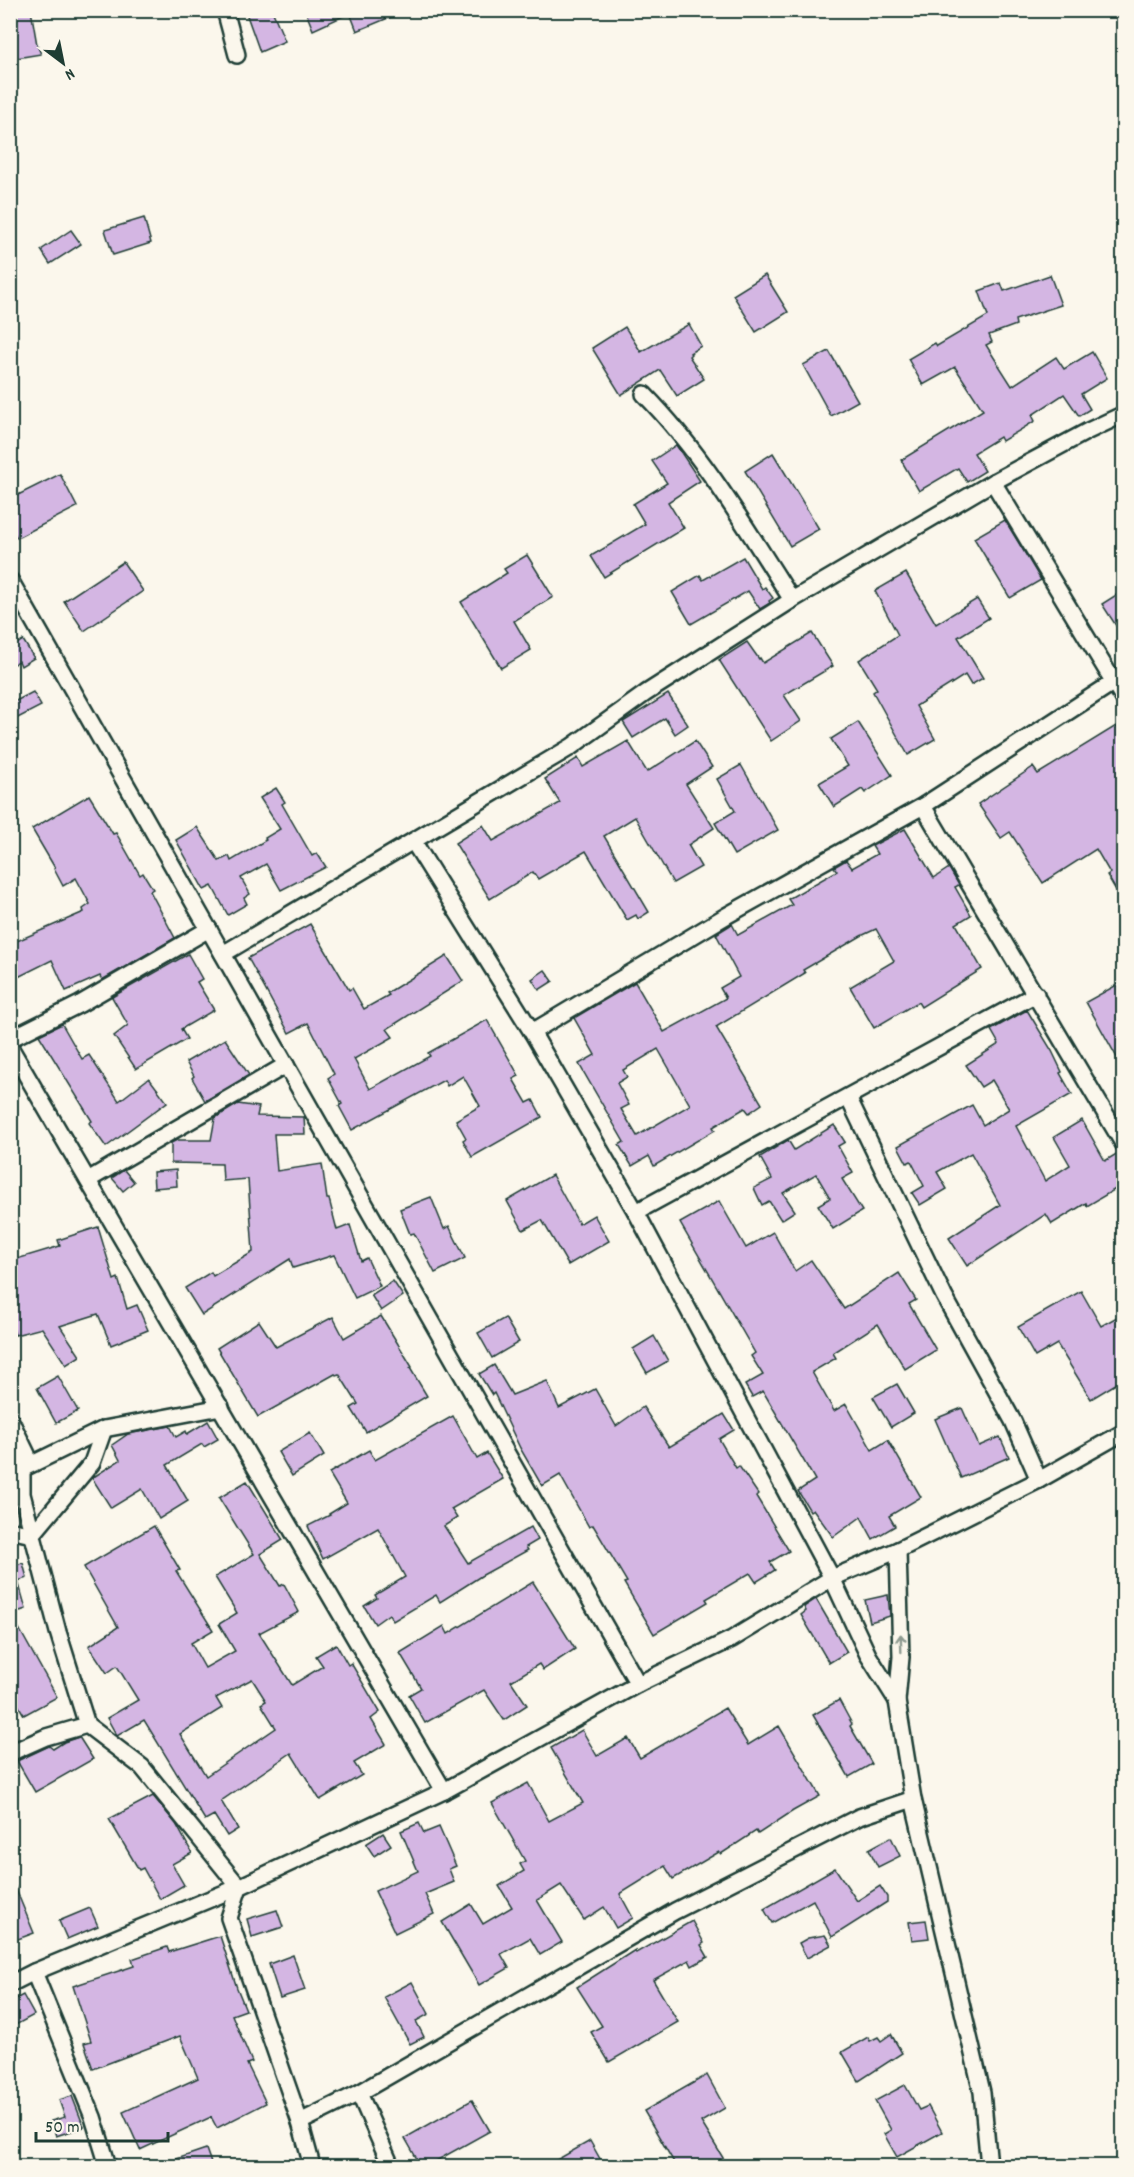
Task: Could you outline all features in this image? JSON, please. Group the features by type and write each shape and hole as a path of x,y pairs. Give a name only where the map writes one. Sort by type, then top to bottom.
{"street":[{"path":"225,10 237,55"},
{"path":"644,394 674,424 750,533 792,600"},
{"path":"223,954 571,747 646,693 792,600 993,482 1124,414"},
{"path":"993,482 1124,699"},
{"path":"10,580 638,1684"},
{"path":"532,1032 726,916 923,806 1114,682"},
{"path":"923,806 1124,1144"},
{"path":"413,841 532,1032 636,1212 832,1578 868,1655 897,1701"},
{"path":"10,1039 80,1004 209,929"},
{"path":"636,1212 1036,994"},
{"path":"12,1056 88,1179 444,1791"},
{"path":"88,1179 286,1065"},
{"path":"848,1097 944,1296 1013,1421 1039,1480"},
{"path":"22,1468 104,1429 221,1407"},
{"path":"10,1419 27,1454 22,1468 22,1494 58,1632 87,1725 142,1767 239,1887"},
{"path":"32,1535 92,1463 104,1429"},
{"path":"10,1984 239,1887 444,1791 638,1684 732,1639 832,1578 898,1550 1039,1480 1124,1432"},
{"path":"10,1530 32,1535"},
{"path":"898,1550 901,1657 897,1701 913,1799 982,2092 989,2166"},
{"path":"10,1753 46,1737 87,1725"},
{"path":"300,2122 359,2093 542,1990 675,1911 859,1817 913,1799"},
{"path":"239,1887 229,1918 300,2122 312,2166"},
{"path":"34,1972 93,2117 108,2166"},
{"path":"359,2093 391,2166"}],"building":[{"path":"10,10 31,10 37,45 41,54 10,59"},
{"path":"245,10 272,10 285,41 260,52"},
{"path":"305,10 405,11 357,31 350,13 313,30"},
{"path":"144,218 151,243 113,255 105,230"},
{"path":"71,230 81,244 50,264 41,250"},
{"path":"765,275 788,312 756,332 733,295"},
{"path":"1050,275 1061,305 1015,320 1016,325 989,335 992,342 986,345 1012,386 1056,357 1064,369 1092,352 1107,378 1081,394 1090,409 1079,416 1064,394 1032,415 1035,421 1002,441 1000,437 974,453 985,471 967,482 958,468 919,491 901,460 983,410 955,367 923,385 908,359 935,343 937,346 988,316 979,291 1001,283 1004,291"},
{"path":"689,324 701,346 689,356 704,379 677,396 660,370 621,395 592,348 625,327 641,352"},
{"path":"829,351 858,401 831,416 803,365"},
{"path":"676,445 700,481 668,502 684,528 604,577 591,556 645,524 633,504 667,483 652,461"},
{"path":"773,453 819,529 790,546 745,471"},
{"path":"60,474 77,507 17,538 10,525 10,499"},
{"path":"1005,520 1041,580 1010,598 974,538"},
{"path":"527,555 553,597 514,621 531,650 501,668 461,602 507,573 504,569"},
{"path":"743,557 762,589 765,587 773,598 769,601 770,603 760,609 748,591 691,624 672,592 700,575 703,580"},
{"path":"123,562 143,591 84,631 64,601"},
{"path":"906,573 936,624 977,599 989,618 958,637 983,678 971,685 965,675 916,706 935,739 908,755 873,692 877,689 859,660 898,635 875,591"},
{"path":"1124,590 1124,638 1102,604"},
{"path":"812,633 833,666 784,695 801,721 771,741 719,660 747,642 763,663"},
{"path":"23,640 34,658 21,666 19,661 10,666 10,648"},
{"path":"33,692 41,706 10,722 10,704"},
{"path":"668,694 688,725 675,734 665,718 633,738 623,722"},
{"path":"858,722 892,775 865,793 862,789 834,807 819,783 848,766 831,739"},
{"path":"1116,726 1124,738 1124,904 1107,875 1110,873 1096,849 1043,883 1010,832 1001,838 978,804 1033,767 1038,774"},
{"path":"628,741 647,772 695,741 712,767 686,784 714,828 688,845 701,867 673,883 635,817 604,836 649,912 638,919 636,915 627,920 586,851 538,879 533,872 490,899 455,843 483,825 493,841 560,803 545,779 578,758 583,767"},
{"path":"741,765 778,830 734,855 715,823 735,811 717,779"},
{"path":"276,788 285,802 282,804 312,856 317,853 326,867 281,890 266,864 241,878 250,894 244,898 247,904 228,915 212,886 204,890 176,840 197,827 219,861 229,856 231,861 280,829 260,798"},
{"path":"89,795 113,834 116,833 140,875 143,873 153,889 150,891 175,938 102,980 100,976 66,991 52,960 10,981 10,944 84,912 83,909 90,904 76,878 63,886 32,829"},
{"path":"905,829 934,878 949,868 959,885 955,887 971,915 956,924 982,969 921,1007 918,1002 874,1028 850,987 894,961 876,929 861,936 803,970 805,973 716,1027 762,1104 749,1113 745,1108 713,1127 715,1130 654,1166 649,1156 632,1166 619,1145 624,1142 579,1064 595,1055 574,1018 635,982 664,1032 726,998 720,988 739,977 716,934 732,924 738,935 792,905 788,899 837,871 834,867 846,860 852,868 877,854 872,846","holes":["658,1049 690,1105 637,1136 621,1109 629,1105 617,1083 627,1077 623,1070"]},
{"path":"310,924 349,990 352,988 364,1009 447,956 463,981 387,1029 393,1037 354,1059 370,1089 430,1056 428,1053 487,1020 519,1076 513,1079 527,1103 533,1100 542,1117 472,1157 463,1140 466,1138 456,1120 480,1106 463,1076 447,1086 444,1080 352,1130 339,1106 342,1104 328,1078 334,1074 308,1023 289,1033 248,958"},
{"path":"188,954 202,979 197,982 214,1010 181,1029 187,1039 136,1069 114,1036 128,1025 112,997"},
{"path":"545,970 553,981 539,990 532,979"},
{"path":"1124,981 1124,1070 1086,1002"},
{"path":"1027,1010 1052,1051 1062,1072 1060,1073 1072,1094 1016,1126 1045,1181 1070,1165 1054,1137 1082,1120 1105,1161 1118,1153 1124,1162 1124,1184 1087,1206 1086,1203 1052,1224 1046,1214 967,1266 949,1238 1000,1205 971,1153 937,1172 947,1189 920,1205 912,1193 924,1186 911,1161 907,1163 898,1146 972,1105 983,1125 1009,1109 992,1080 981,1087 966,1065 999,1044 991,1030"},
{"path":"62,1024 82,1059 89,1055 119,1101 149,1078 167,1102 106,1147 89,1123 92,1121 39,1035"},
{"path":"225,1039 249,1075 205,1101 186,1062"},
{"path":"238,1104 259,1107 257,1116 304,1117 305,1134 274,1134 277,1171 322,1164 327,1199 329,1199 337,1230 350,1225 361,1261 367,1258 380,1286 355,1298 334,1255 293,1268 290,1259 202,1315 185,1288 211,1272 213,1276 253,1252 248,1179 223,1181 222,1164 171,1163 171,1143 177,1140 211,1140 215,1118"},
{"path":"834,1125 845,1142 838,1146 853,1173 842,1179 862,1211 833,1229 818,1205 830,1198 816,1174 783,1193 795,1211 781,1220 769,1201 762,1205 754,1188 772,1179 760,1157 788,1140 794,1150"},
{"path":"124,1170 134,1182 123,1191 112,1178"},
{"path":"176,1170 177,1186 154,1188 153,1172"},
{"path":"552,1175 579,1224 594,1215 609,1241 568,1265 542,1220 523,1230 507,1201"},
{"path":"431,1197 444,1229 449,1226 465,1258 435,1273 414,1233 410,1234 400,1209"},
{"path":"719,1201 746,1248 773,1232 795,1271 811,1260 844,1309 899,1273 916,1300 909,1304 936,1350 905,1369 878,1324 833,1353 836,1358 812,1372 834,1411 846,1404 872,1450 888,1440 921,1497 889,1516 895,1526 873,1539 861,1517 833,1537 813,1509 810,1511 798,1491 815,1480 763,1391 752,1397 745,1385 763,1375 751,1356 755,1353 680,1223"},
{"path":"98,1227 114,1280 118,1278 127,1309 137,1305 148,1330 111,1345 98,1314 60,1326 80,1356 66,1365 42,1328 15,1335 10,1318 10,1261 60,1246 58,1240"},
{"path":"393,1281 403,1296 381,1311 371,1295"},
{"path":"1081,1291 1101,1326 1124,1313 1124,1379 1091,1399 1057,1344 1035,1357 1018,1327"},
{"path":"381,1316 427,1396 366,1432 351,1408 358,1404 339,1374 335,1374 258,1417 217,1348 259,1321 276,1347 333,1317 344,1338"},
{"path":"505,1318 519,1342 492,1358 478,1333"},
{"path":"654,1336 668,1361 647,1373 633,1349"},
{"path":"494,1365 512,1395 547,1381 559,1408 595,1389 616,1426 643,1407 669,1447 724,1414 734,1430 719,1439 736,1468 739,1466 758,1494 756,1496 789,1551 770,1562 775,1570 756,1582 750,1573 706,1599 708,1602 654,1634 624,1583 627,1582 593,1525 589,1527 560,1475 542,1486 520,1448 494,1393 492,1395 479,1374"},
{"path":"58,1376 78,1411 56,1423 37,1388"},
{"path":"897,1384 914,1413 891,1427 873,1397"},
{"path":"962,1408 979,1446 1000,1437 1009,1457 961,1478 935,1419"},
{"path":"453,1416 477,1459 487,1453 503,1479 451,1509 457,1518 444,1526 468,1563 531,1527 538,1540 526,1547 528,1550 440,1602 436,1595 393,1621 389,1614 375,1624 364,1606 377,1598 375,1595 405,1577 378,1528 323,1559 308,1526 347,1503 329,1473 369,1450 375,1460"},
{"path":"208,1421 218,1439 204,1447 202,1444 167,1465 188,1501 159,1519 142,1489 111,1508 92,1478 120,1460 112,1445 128,1434 170,1426 176,1437 186,1431 187,1434"},
{"path":"310,1433 324,1456 292,1476 278,1452"},
{"path":"247,1481 283,1540 260,1554 280,1586 284,1584 299,1612 259,1633 292,1685 323,1666 316,1656 336,1644 348,1665 351,1663 380,1712 371,1719 386,1744 354,1763 362,1775 320,1800 291,1753 221,1801 238,1829 227,1836 214,1815 205,1820 144,1720 117,1736 107,1718 138,1700 117,1666 107,1673 89,1646 118,1627 84,1567 154,1526 180,1570 176,1571 213,1630 191,1643 205,1668 235,1651 219,1624 237,1613 215,1577 254,1554 219,1498","holes":["252,1679 266,1701 261,1704 276,1728 206,1776 180,1734 222,1708 216,1698"]},
{"path":"23,1563 27,1578 18,1581 26,1609 11,1614 57,1697 24,1715 10,1691 10,1566"},
{"path":"533,1582 575,1649 543,1670 539,1664 511,1681 527,1705 504,1720 484,1690 425,1723 409,1695 421,1688 400,1653 444,1626 448,1634"},
{"path":"888,1595 890,1616 870,1622 865,1600"},
{"path":"816,1599 847,1652 829,1663 801,1615 806,1611 804,1607"},
{"path":"839,1700 852,1724 850,1726 872,1764 849,1777 813,1715"},
{"path":"725,1708 748,1745 779,1726 820,1796 758,1834 756,1831 721,1854 719,1852 673,1879 665,1866 620,1894 633,1918 616,1928 604,1907 584,1920 561,1885 537,1900 562,1942 540,1955 530,1938 501,1954 509,1968 479,1985 442,1922 471,1904 483,1924 512,1907 499,1886 524,1871 520,1864 525,1861 492,1803 528,1783 549,1821 583,1803 551,1748 582,1730 597,1756 628,1738 640,1758"},
{"path":"79,1737 93,1759 35,1792 17,1761 49,1746 53,1749"},
{"path":"153,1796 176,1824 192,1853 172,1864 184,1885 160,1899 143,1868 139,1870 109,1819"},
{"path":"419,1823 424,1833 439,1827 456,1866 449,1869 454,1882 425,1894 434,1914 395,1933 375,1891 418,1871 401,1831"},
{"path":"383,1833 391,1845 374,1856 366,1844"},
{"path":"891,1837 900,1856 878,1867 869,1849"},
{"path":"835,1868 857,1901 880,1886 887,1897 887,1902 832,1937 813,1900 772,1923 764,1909"},
{"path":"10,1875 34,1933 10,1942"},
{"path":"90,1908 98,1926 67,1939 59,1921"},
{"path":"277,1910 283,1927 252,1937 247,1919"},
{"path":"926,1920 929,1938 912,1940 909,1922"},
{"path":"692,1921 704,1943 701,1945 708,1957 692,1966 689,1960 653,1980 678,2022 609,2062 591,2032 602,2026 577,1987 635,1950 636,1953"},
{"path":"825,1935 831,1945 807,1958 799,1943 808,1938"},
{"path":"220,1936 246,2010 232,2015 252,2062 247,2064 266,2103 217,2128 211,2117 140,2150 123,2112 198,2078 180,2036 93,2069 84,2043 91,2041 73,1986 134,1966 132,1959 167,1947 169,1952"},
{"path":"293,1955 305,1990 280,1998 269,1964"},
{"path":"412,1982 429,2014 416,2021 424,2037 410,2044 384,1997"},
{"path":"23,1995 34,2015 10,2028 10,2002"},
{"path":"891,2034 902,2053 859,2081 842,2052 868,2037 870,2041 878,2037 881,2041"},
{"path":"707,2075 725,2108 701,2122 728,2166 676,2166 644,2111"},
{"path":"905,2085 919,2110 928,2106 942,2132 897,2157 884,2134 891,2130 875,2101"},
{"path":"72,2096 84,2127 56,2136 51,2121 65,2117 59,2100"},
{"path":"472,2100 490,2131 427,2166 421,2166 405,2138"},
{"path":"590,2141 604,2166 546,2166"},
{"path":"206,2149 212,2166 162,2166 162,2164"}]}
